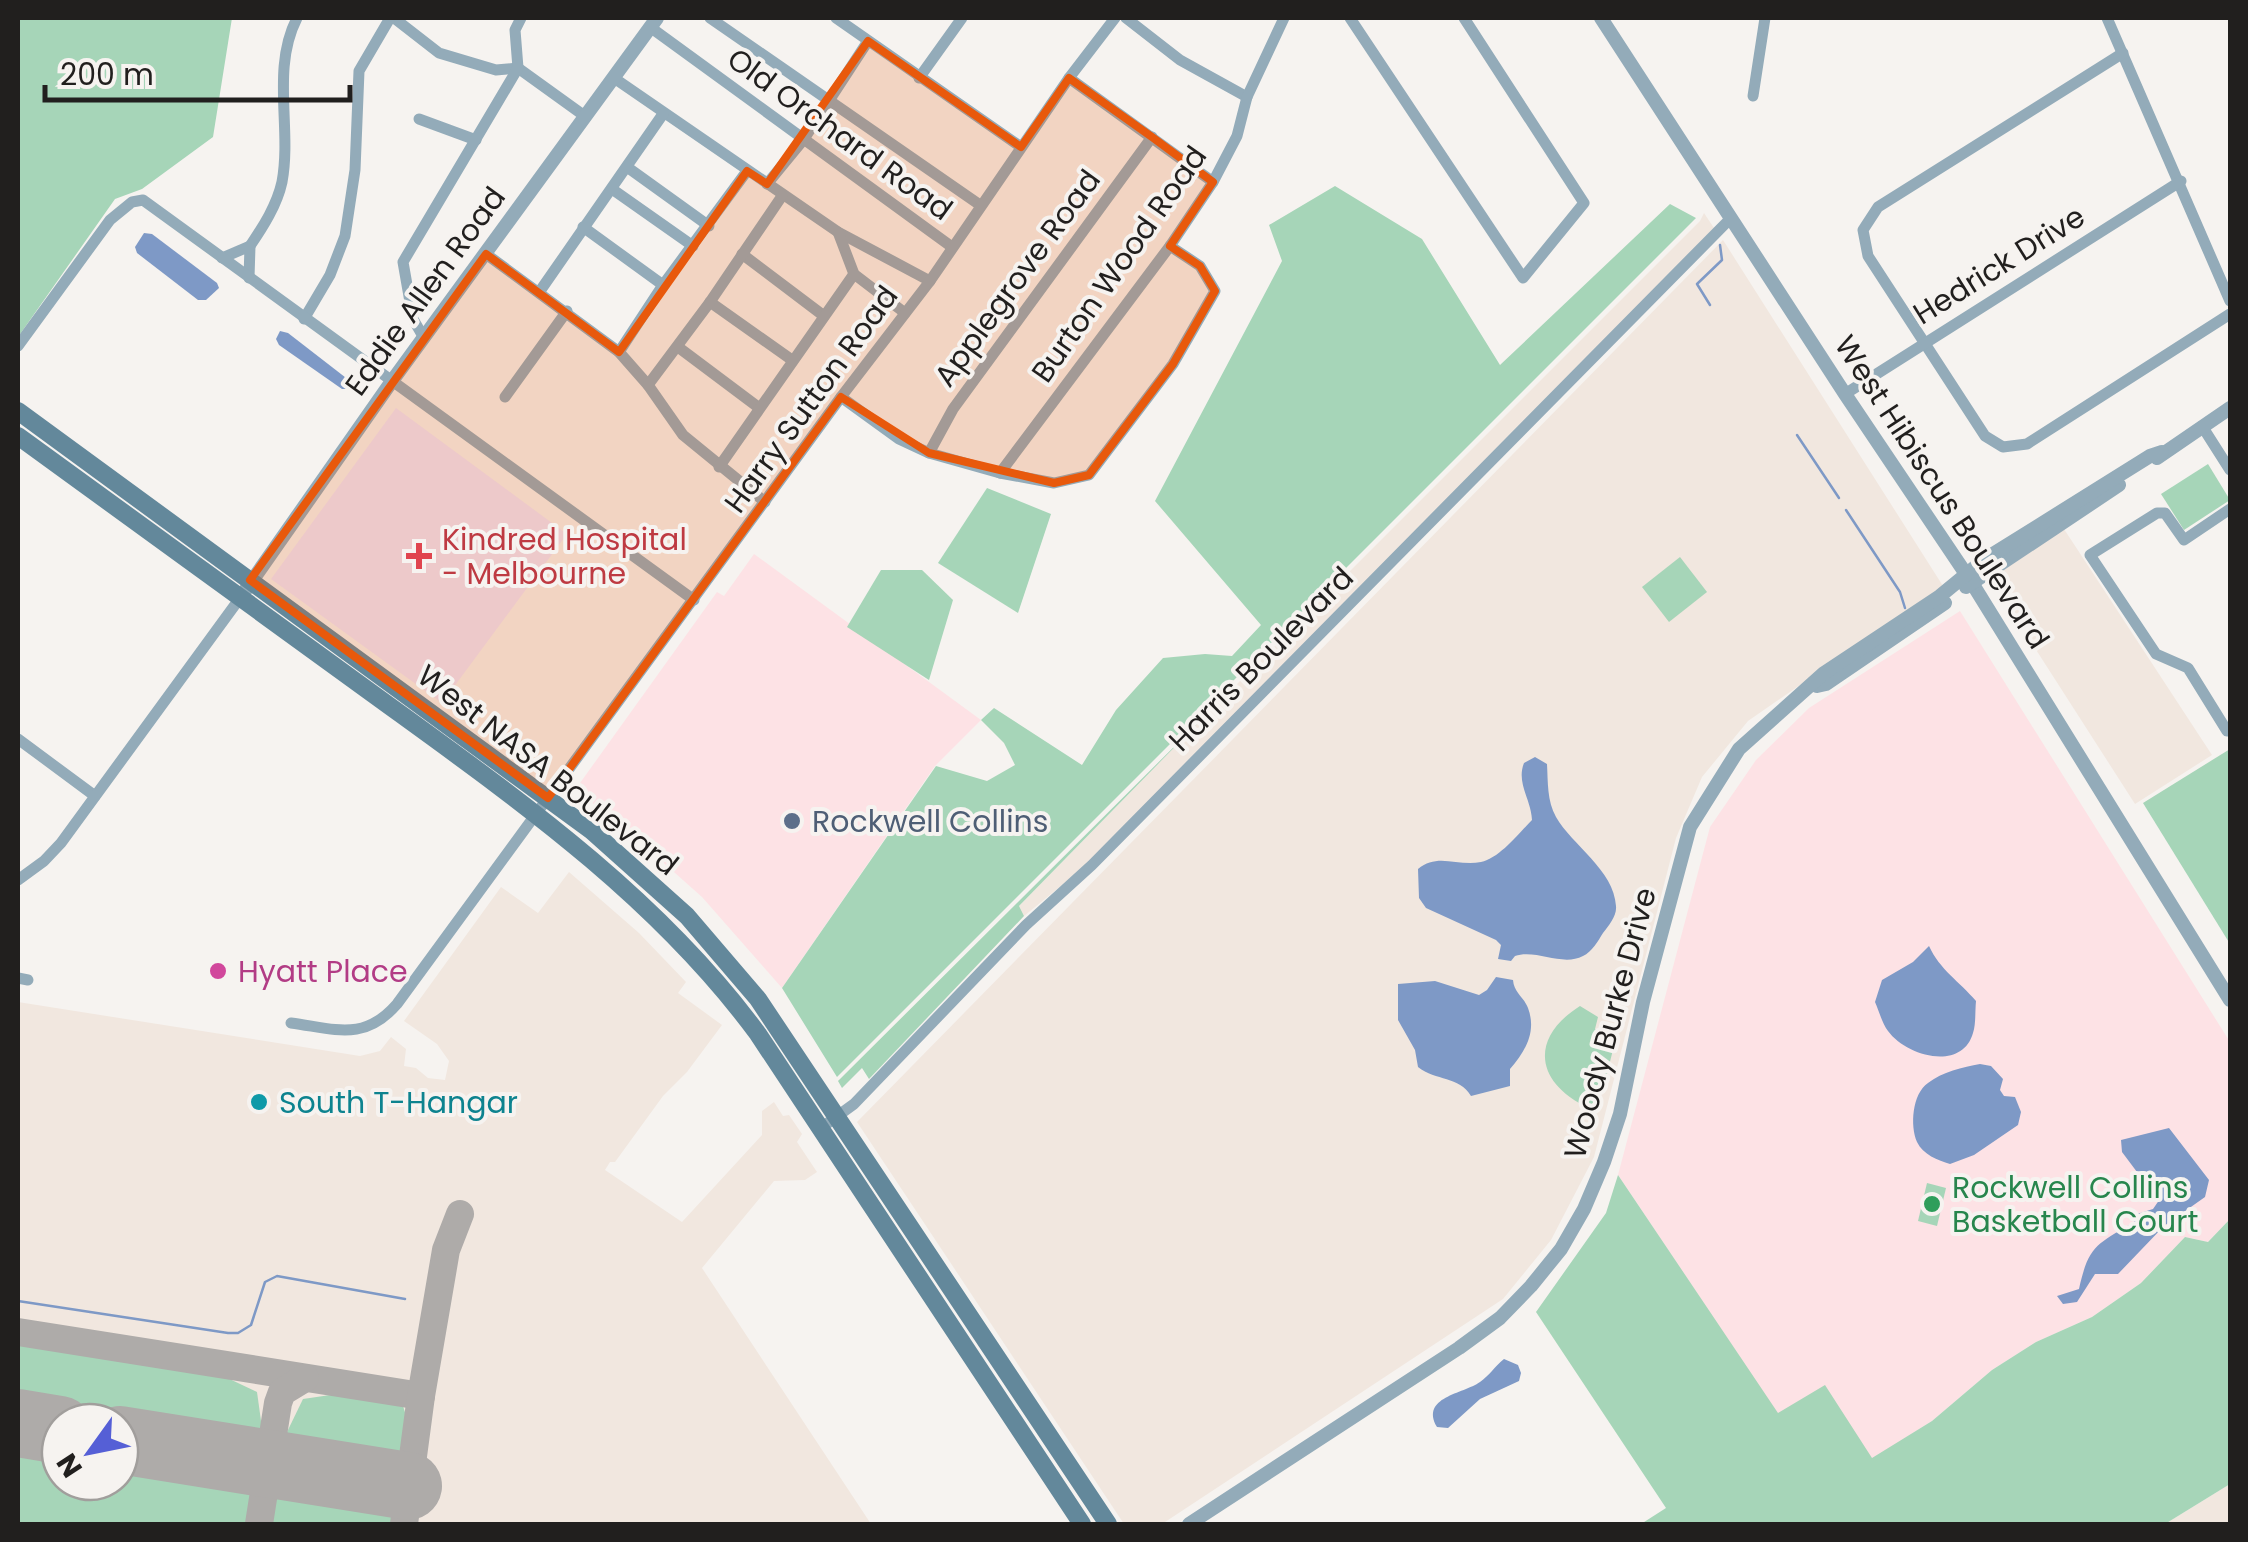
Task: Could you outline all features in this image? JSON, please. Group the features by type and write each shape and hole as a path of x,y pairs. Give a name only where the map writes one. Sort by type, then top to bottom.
{"main road":[{"name":"West NASA Boulevard","path":"18,411 548,798 626,860 702,931 758,999 839,1116 1108,1524"},
{"name":"West NASA Boulevard","path":"18,436 537,816 627,889 696,958 758,1034 1082,1524"},
{"path":"912,1266 930,1255"}],"street":[{"path":"248,278 250,246 266,222 282,183 285,53 297,18"},
{"path":"304,318 330,275 346,236 355,170 359,70 392,18 439,53 496,70 518,68 586,116"},
{"path":"424,338 413,319 403,262 518,68 516,30 521,18"},
{"path":"710,18 980,205"},
{"path":"836,18 1021,147"},
{"path":"919,78 962,18"},
{"name":"Harry Sutton Road","path":"292,1023 357,1031 380,1022 403,996 840,397 930,281 1114,18"},
{"path":"1126,18 1180,60 1246,97"},
{"name":"Burton Wood Road","path":"1000,473 1170,246 1213,182 1237,136 1246,97 1284,18"},
{"path":"1350,18 1523,278 1584,202 1464,18"},
{"name":"West Hibiscus Boulevard","path":"1601,18 1969,578 2230,1000"},
{"path":"1752,96 1765,18"},
{"path":"2107,18 2230,301"},
{"name":"Eddie Allen Road","path":"240,598 392,380 654,22"},
{"name":"Old Orchard Road","path":"654,22 952,247"},
{"path":"767,184 804,139 868,41"},
{"path":"2122,53 1878,207 1863,230 1868,256 1985,436 2003,447 2028,444 2230,314"},
{"path":"614,78 838,232 930,281"},
{"path":"1069,78 1213,182"},
{"path":"540,292 663,114"},
{"path":"419,120 476,140"},
{"name":"Applegrove Road","path":"929,453 953,409 1152,137"},
{"path":"627,167 708,226"},
{"path":"618,352 746,172"},
{"name":"Hedrick Drive","path":"1845,394 2180,180"},
{"path":"612,189 693,246"},
{"path":"648,385 782,196"},
{"path":"18,346 110,220 132,202 143,200 694,600"},
{"name":"Harris Boulevard","path":"821,1128 839,1116 1026,925 1092,865 1731,218"},
{"path":"583,227 662,285"},
{"path":"838,232 854,274 905,313"},
{"path":"222,258 250,246"},
{"path":"840,397 899,439 929,453 1054,483 1089,475 1173,364 1214,290 1200,266 1170,246"},
{"path":"486,254 618,352 648,385 684,436 765,502"},
{"path":"742,254 824,316"},
{"path":"719,466 854,274"},
{"path":"710,302 792,360"},
{"path":"505,397 566,311"},
{"path":"678,347 758,407"},
{"name":"Woody Burke Drive","path":"1189,1524 1500,1318 1561,1250 1604,1162 1620,1114 1643,1002 1690,827 1739,749 1771,718 1812,688 1841,674 1929,616 1969,578 2096,502 2162,452 2230,408"},
{"path":"2202,426 2229,465"},
{"path":"2230,509 2184,540 2165,513 2157,513 2090,555 2156,654 2188,668 2230,731"},
{"path":"18,880 55,850 240,598"},
{"path":"18,739 95,796"}],"highlighted area":[{"path":"868,41 1021,147 1069,78 1213,182 1170,246 1200,266 1215,291 1173,364 1089,475 1054,483 929,453 841,397 548,798 250,580 486,254 619,352 747,171 767,184"}],"shaded area":[{"path":"1704,213 1714,228 1089,863 1024,916 1018,907"},
{"path":"1723,240 1943,586 1748,721 1702,777 1676,838 1594,1157 1551,1240 1503,1299 1162,1524 1124,1524 857,1122"},
{"name":"Kindred Hospital - Melbourne","path":"396,408 567,534 442,703 271,579"},
{"path":"2064,529 2212,755 2135,804 1990,578"},
{"path":"754,554 981,720 935,766 782,988 702,897 575,790 717,592 724,596"},
{"path":"1960,611 2230,1042 2230,1219 2208,1242 2185,1237 2141,1283 2092,1317 2036,1342 1992,1370 1932,1421 1872,1459 1778,1414 1618,1175 1710,827 1756,760 1809,708"},
{"path":"569,872 639,933 686,982 678,993 722,1025 605,1170 682,1222 762,1135 762,1111 774,1102 802,1134 797,1142 817,1172 805,1180 774,1181 702,1268 871,1524 18,1524 18,1002 360,1056 380,1051 391,1037 406,1049 404,1066 416,1068 428,1078 445,1080 449,1061 437,1044 404,1021 501,887 538,913"},
{"path":"2230,1484 2230,1524 2165,1524"}],"green space":[{"path":"18,18 232,18 213,137 142,189 115,199 18,337"},
{"path":"1335,186 1422,239 1500,365 1670,204 1696,218 837,1077 782,988 936,766 987,781 1015,765 1004,743 981,720 994,708 1082,765 1116,710 1163,658 1232,656 1261,625 1155,501 1282,261 1269,225"},
{"path":"2208,464 2230,500 2184,530 2161,494"},
{"path":"987,488 1051,514 1018,613 938,563"},
{"path":"1680,557 1707,592 1669,622 1642,587"},
{"path":"881,570 922,570 953,600 929,680 847,627"},
{"path":"1206,715 1019,906 1024,916 869,1079 862,1068 842,1088 838,1081"},
{"path":"2230,749 2230,944 2143,803"},
{"path":"1580,1006 1598,1017 1595,1029 1616,1038 1603,1089 1589,1108 1558,1086 1545,1060 1552,1032"},
{"path":"1618,1175 1778,1413 1825,1385 1872,1458 1932,1421 1992,1370 2036,1342 2092,1317 2141,1283 2185,1237 2208,1242 2230,1219 2230,1484 2165,1524 1641,1524 1666,1508 1536,1312 1606,1213"},
{"name":"Rockwell Collins Basketball Court","path":"1927,1183 1946,1188 1937,1226 1918,1221"},
{"path":"18,1340 221,1375 257,1392 262,1428 258,1445 140,1426 140,1402 40,1402 40,1410 18,1406"},
{"path":"337,1394 391,1400 403,1406 408,1422 405,1444 398,1456 387,1464 286,1449 287,1432 303,1399"},
{"path":"18,1441 40,1445 40,1502 140,1502 140,1461 252,1479 255,1501 251,1524 18,1524"},
{"path":"280,1484 382,1501 394,1513 395,1524 268,1524 271,1501"}],"water":[{"path":"144,233 152,234 219,288 206,300 198,300 137,253 135,247"},
{"path":"280,331 288,333 350,381 347,389 279,345 276,339"},
{"path":"1535,757 1547,764 1549,798 1556,817 1600,869 1614,893 1616,910 1612,920 1592,949 1575,959 1523,954 1511,961 1498,959 1501,945 1496,940 1426,908 1419,898 1418,869 1433,861 1488,860 1532,820 1522,770 1524,763"},
{"path":"1929,946 1944,969 1976,1001 1974,1029 1967,1045 1946,1056 1920,1053 1896,1040 1875,1002 1882,980 1913,962"},
{"path":"1496,977 1513,980 1528,1008 1530,1033 1525,1049 1510,1069 1510,1086 1471,1096 1460,1085 1418,1067 1415,1050 1398,1020 1398,984 1435,981 1479,995"},
{"path":"1980,1064 1991,1066 2003,1079 2000,1090 2004,1096 2015,1097 2021,1112 2018,1125 1974,1155 1950,1164 1936,1159 1923,1150 1915,1135 1913,1119 1919,1095 1940,1076"},
{"path":"2169,1128 2209,1180 2205,1197 2164,1226 2118,1274 2095,1274 2077,1302 2063,1304 2057,1296 2079,1289 2087,1262 2097,1247 2135,1221 2137,1214 2153,1209 2162,1196 2156,1181 2146,1184 2122,1152 2121,1140"},
{"path":"1504,1359 1518,1365 1519,1381 1480,1399 1448,1428 1437,1427 1433,1417 1439,1403 1480,1382"}],"waterway":[{"path":"1710,305 1697,284 1722,260 1720,245"},
{"path":"1797,435 1839,498"},
{"path":"1846,510 1900,592 1905,608"},
{"path":"18,1301 238,1333 251,1325 265,1282 277,1276 405,1299"}],"taxiway":[{"path":"404,1524 446,1250 460,1214"},
{"path":"18,1332 421,1396"},
{"path":"259,1524 278,1403 282,1392 305,1378"}],"runway":[{"path":"18,1423 40,1427"},
{"path":"140,1443 408,1486"}],"place":[{"name":"Kindred Hospital - Melbourne","path":"419,556"},
{"name":"Rockwell Collins","path":"792,821"},
{"name":"Hyatt Place","path":"218,971"},
{"name":"South T-Hangar","path":"259,1102"},
{"name":"Rockwell Collins Basketball Court","path":"1932,1204"}]}
